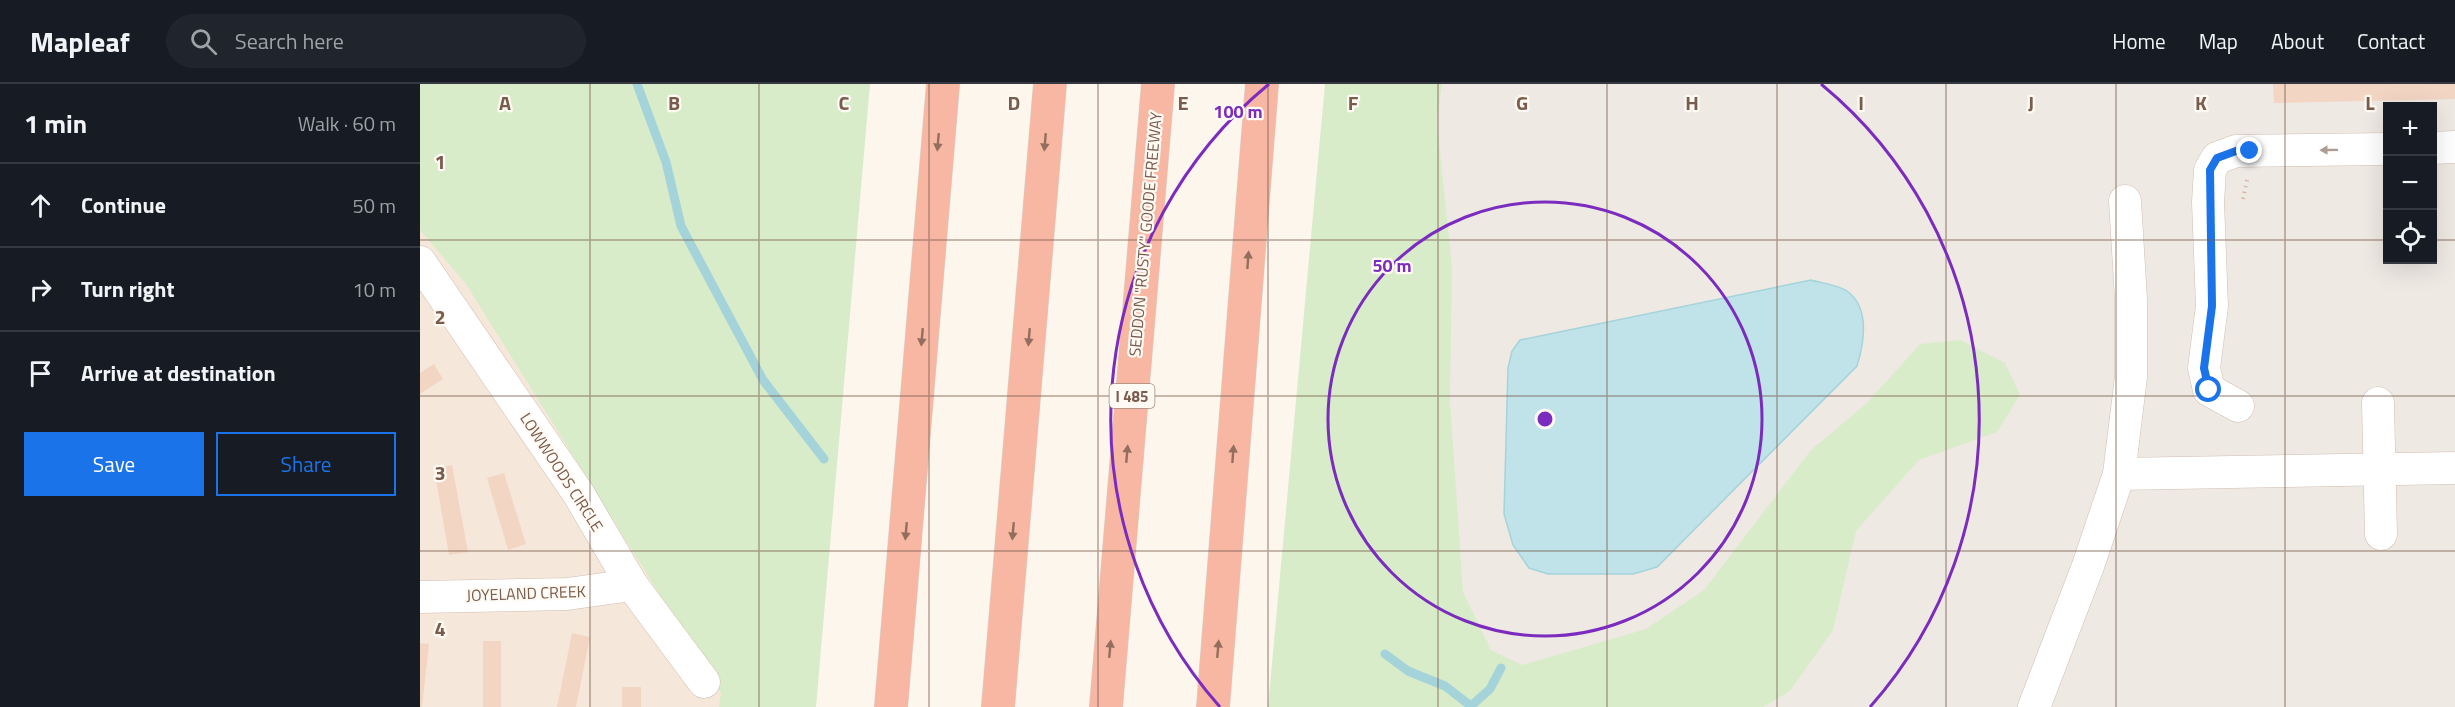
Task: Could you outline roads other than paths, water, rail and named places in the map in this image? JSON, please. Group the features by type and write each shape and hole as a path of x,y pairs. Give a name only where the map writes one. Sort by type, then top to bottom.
{"highway":[{"path":"891,707 943,84"},
{"path":"999,707 1050,84"},
{"name":"SEDDON \"RUSTY\" GOODE FREEWAY","path":"1106,707 1158,84"},
{"path":"1213,707 1262,84"}],"street":[{"path":"2437,148 2455,147"},
{"path":"2238,406 2209,390 2204,368 2212,306 2210,170 2217,158 2236,151 2383,149"},
{"path":"2034,707 2088,566 2119,474 2131,377 2132,299 2125,201"},
{"name":"LOWWOODS CIRCLE","path":"420,262 578,493 632,585 704,682"},
{"path":"2378,403 2381,534"},
{"path":"2119,474 2455,468"},
{"name":"JOYELAND CREEK","path":"420,597 567,594 632,585"}],"water":[{"path":"1811,280 1844,289 1854,298 1859,307 1863,337 1857,366 1657,567 1633,574 1548,574 1529,568 1513,545 1504,514 1508,368 1512,351 1520,340"}],"waterway":[{"path":"637,84 666,162 681,226 763,380 824,459"},
{"path":"1385,654 1408,671 1445,686 1471,706 1490,689 1501,668"}]}
